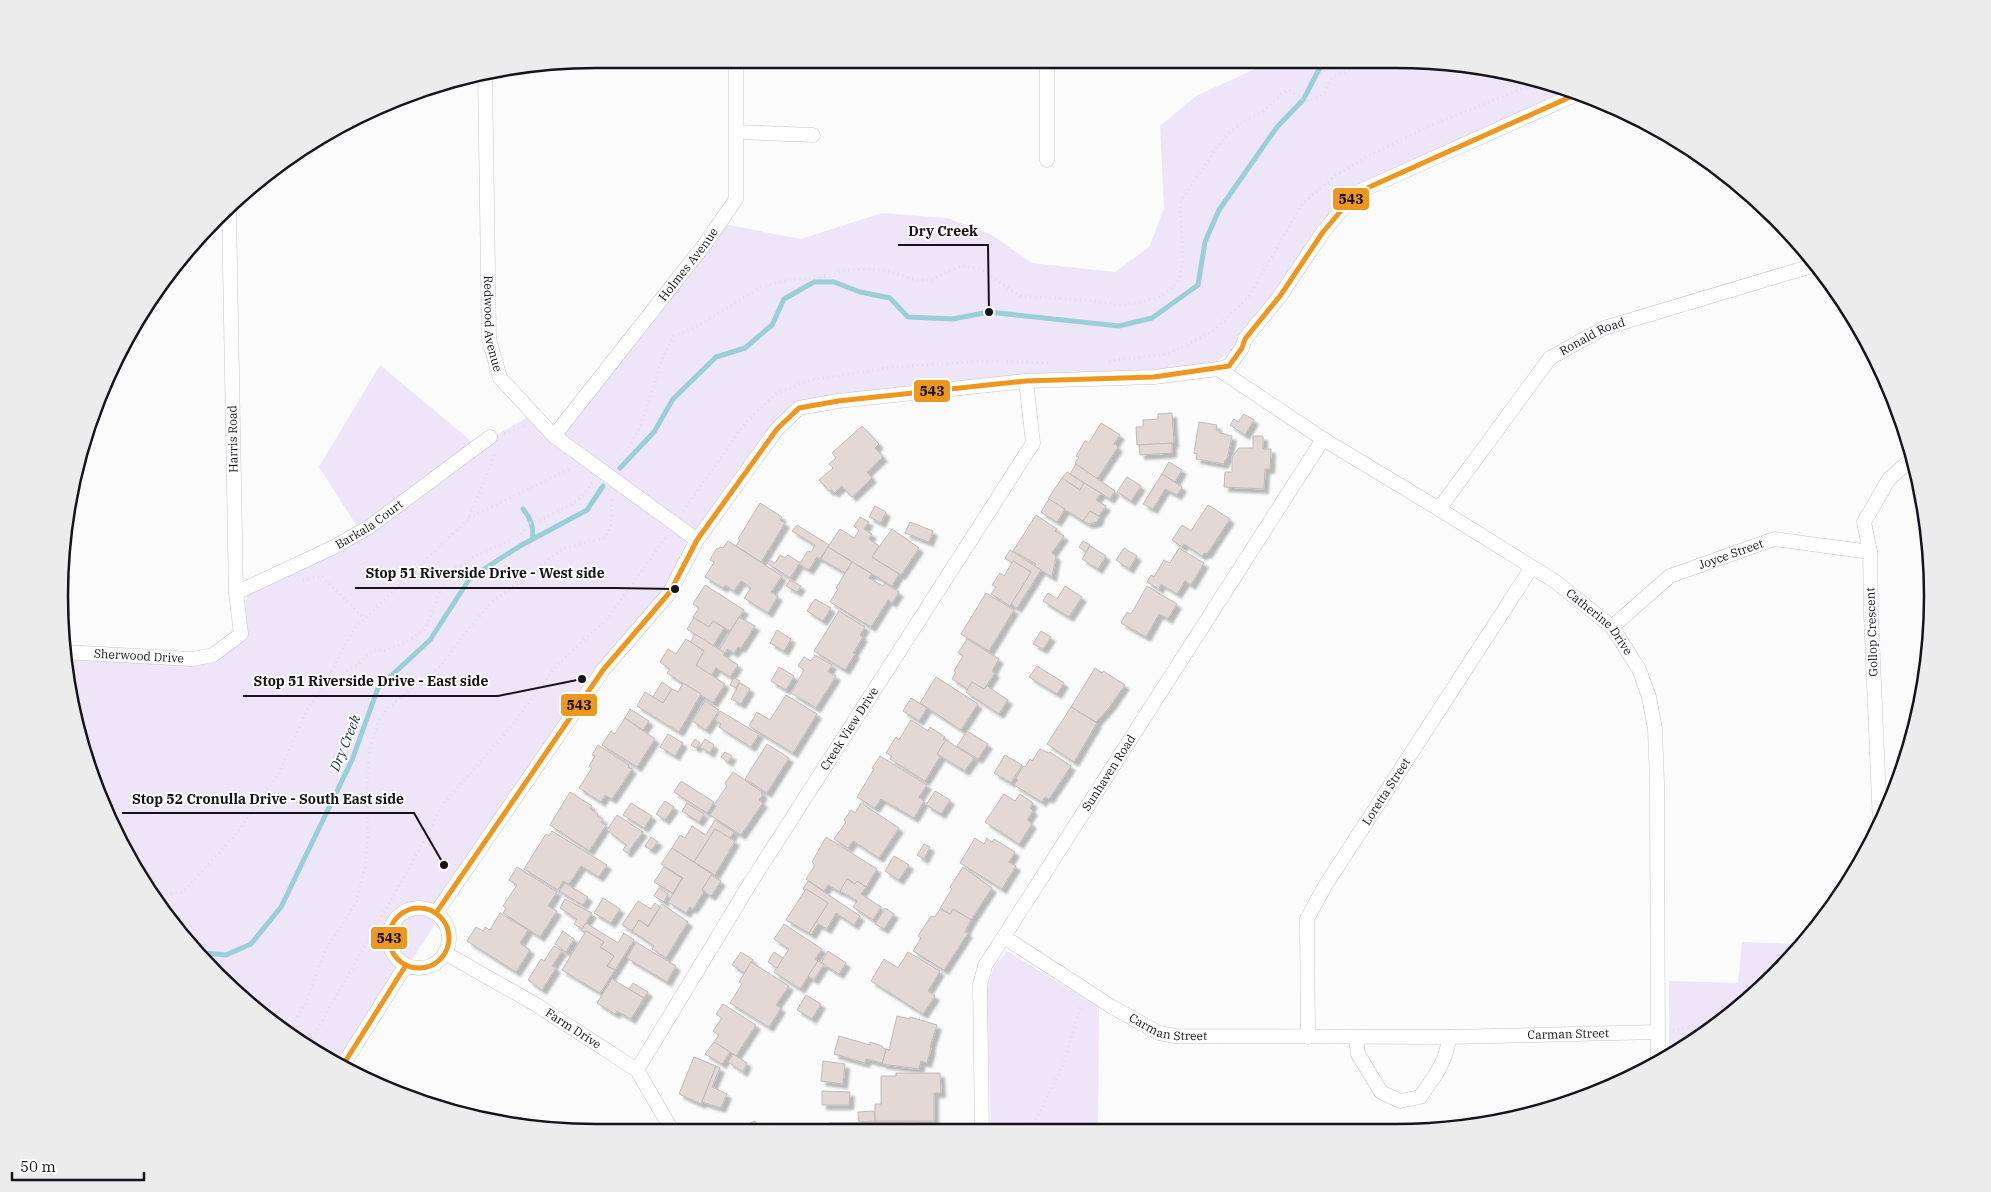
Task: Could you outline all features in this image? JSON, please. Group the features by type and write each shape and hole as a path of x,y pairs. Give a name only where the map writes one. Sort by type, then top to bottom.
{"street":[{"name":"Holmes Avenue","path":"554,436 705,244 736,199 738,132 736,68"},
{"path":"1047,68 1047,160"},
{"name":"Redwood Avenue","path":"485,80 488,339 500,378 554,436 697,540"},
{"path":"436,913 603,670 670,592 697,540 777,429 800,408 838,401 1026,381 1154,377 1229,366 1242,348 1245,339 1280,296 1323,232 1356,193 1569,97"},
{"path":"738,132 813,135"},
{"name":"Harris Road","path":"214,655 241,634 236,593 228,217"},
{"name":"Ronald Road","path":"1439,509 1550,358 1604,328 1808,267"},
{"name":"Catherine Drive","path":"1218,369 1323,439 1439,509 1578,598 1612,627 1639,669 1649,697 1655,729 1657,784 1658,1055"},
{"name":"Creek View Drive","path":"637,1070 751,882 1033,443 1026,381"},
{"name":"Barkala Court","path":"236,593 336,546 369,527 490,437"},
{"name":"Sunhaven Road","path":"982,1124 980,985 985,966 1323,439"},
{"name":"Gollop Crescent","path":"1879,806 1870,552 1864,522 1889,479 1906,464"},
{"name":"Joyce Street","path":"1612,627 1670,576 1774,539 1870,552"},
{"name":"Loretta Street","path":"1308,1037 1307,919 1325,886 1532,567"},
{"name":"Sherwood Drive","path":"71,652 192,659 214,655"},
{"path":"415,908 426,909 436,913 447,927 448,945 445,953 432,965 423,967 406,965 397,958 391,949 390,927 396,918 405,911 415,908"},
{"name":"Carman Street","path":"1004,937 1112,1007 1159,1034 1176,1036 1449,1037 1657,1032"},
{"name":"Farm Drive","path":"445,953 535,1004 637,1070 668,1124"},
{"path":"345,1061 406,965"},
{"path":"1356,1037 1358,1054 1382,1092 1400,1101 1420,1097 1437,1073 1448,1051 1449,1037"}],"path":[{"path":"1294,92 1303,100 1319,97 1325,92 1332,78 1351,68"},
{"path":"1106,362 1168,354 1213,331 1249,296 1302,204 1336,175 1370,155 1427,127 1530,86"},
{"path":"311,1041 412,865 443,804 505,734 558,664 609,616 746,422 777,392 811,380 893,367 984,361 1060,363"},
{"path":"469,518 494,456 490,437 540,421"},
{"path":"160,895 183,892 237,834 279,773 307,710 325,682 354,629 364,618 469,518 585,460"},
{"path":"325,682 357,665 373,650 384,651 405,643 425,629 442,587 454,569 474,557 521,536 528,523 538,522 574,505 586,493 599,470"},
{"path":"295,583 322,576 364,618"},
{"path":"1032,1124 1063,1065 1085,990"},
{"path":"1657,1032 1678,1031 1709,1020"}],"shaded area":[{"path":"1258,68 1395,68 1464,72 1532,86 1569,97 1356,193 1238,345 1215,363 1178,374 799,408 697,540 675,589 568,721 345,1061 302,1035 248,993 222,970 177,918 138,860 108,798 86,733 71,655 192,659 241,634 249,585 360,531 319,467 380,365 477,446 533,414 553,436 719,223 801,239 882,213 947,218 990,234 1032,263 1115,272 1149,247 1164,209 1160,126 1196,96"},
{"path":"1742,942 1792,944 1769,970 1717,1015 1669,1048 1669,981 1738,983"},
{"path":"1007,951 1099,1007 1098,1124 991,1124 987,990 993,969"}],"building":[{"path":"1172,413 1174,443 1137,445 1136,427 1143,427 1143,420 1158,419 1158,414"},
{"path":"1244,414 1254,420 1245,435 1230,425 1234,419 1238,422"},
{"path":"1199,422 1217,425 1216,430 1219,430 1220,433 1232,436 1227,459 1224,464 1196,459 1197,454 1194,453"},
{"path":"1101,423 1120,435 1114,444 1118,447 1097,479 1075,463 1079,457 1076,456 1085,441 1089,443"},
{"path":"862,426 879,444 875,448 883,457 867,472 872,478 852,497 842,486 834,493 832,490 829,491 819,480 833,468 829,464 836,458 832,453"},
{"path":"1253,436 1263,436 1263,449 1271,449 1270,469 1265,469 1264,489 1224,487 1225,472 1232,472 1232,457 1239,448 1253,448"},
{"path":"1172,443 1172,453 1140,455 1139,445"},
{"path":"1169,462 1182,470 1175,482 1162,474"},
{"path":"1076,464 1115,491 1110,499 1070,474"},
{"path":"1067,472 1084,483 1080,490 1062,478"},
{"path":"1162,474 1182,487 1177,495 1165,489 1153,509 1143,504"},
{"path":"1127,477 1141,486 1131,501 1117,492"},
{"path":"1062,478 1080,490 1084,483 1101,493 1096,500 1106,506 1099,516 1090,511 1083,521 1048,499"},
{"path":"1049,499 1065,509 1057,522 1041,512"},
{"path":"760,503 782,517 780,520 785,523 761,562 736,546 740,540 738,539"},
{"path":"1208,505 1230,519 1207,554 1204,553 1202,556 1184,544 1182,547 1172,540 1182,525 1191,531"},
{"path":"875,506 886,512 881,523 869,517"},
{"path":"1090,511 1100,517 1097,522 1089,524 1083,521"},
{"path":"1036,515 1064,536 1052,553 1056,556 1052,577 1034,566 1036,564 1013,551"},
{"path":"860,517 869,522 864,529 872,534 869,539 879,546 872,557 899,574 892,586 828,547 840,529 854,538 859,530 854,526"},
{"path":"910,522 933,531 929,542 905,533"},
{"path":"797,525 829,545 820,559 817,557 809,570 799,564 790,578 767,563 769,560 775,563 780,555 785,558 788,555 800,563 808,551 811,552 815,545 792,531"},
{"path":"892,529 919,548 901,575 872,557"},
{"path":"728,541 782,576 771,592 778,596 768,613 744,598 751,588 741,581 734,591 725,585 723,588 705,577 714,562 710,560 717,548 723,548"},
{"path":"1083,541 1090,545 1086,552 1079,547"},
{"path":"1090,546 1106,556 1098,569 1082,559"},
{"path":"828,547 852,562 845,573 821,559"},
{"path":"1124,548 1137,556 1129,569 1116,560"},
{"path":"1179,548 1204,563 1191,585 1185,581 1177,594 1161,584 1159,589 1147,582 1151,575 1154,577 1164,560 1170,563"},
{"path":"1010,550 1041,570 1017,608 1011,604 1031,572 1005,558"},
{"path":"1013,561 1031,572 1010,606 991,594 996,587 992,585 1000,573 1004,576"},
{"path":"852,562 872,574 869,578 883,586 885,583 899,592 892,603 888,600 871,627 830,602"},
{"path":"790,580 801,586 797,592 786,586"},
{"path":"705,585 744,610 730,631 713,621 709,627 693,617 699,608 693,604"},
{"path":"1065,586 1082,597 1069,617 1043,601 1048,593 1057,599"},
{"path":"1147,586 1177,604 1168,619 1159,614 1146,637 1121,623 1127,612 1131,614"},
{"path":"986,593 1014,610 989,651 961,634"},
{"path":"815,599 831,608 823,621 807,611"},
{"path":"839,611 865,627 860,635 863,637 845,670 814,651"},
{"path":"739,617 755,626 741,648 738,647 734,653 727,649 725,653 719,650"},
{"path":"694,618 709,627 713,621 724,628 713,646 687,629"},
{"path":"777,630 791,639 784,651 770,643"},
{"path":"1041,631 1051,637 1043,649 1033,644"},
{"path":"695,634 725,653 723,655 738,665 730,677 716,668 711,676 696,665 704,651 690,643"},
{"path":"686,639 704,651 696,665 725,684 713,703 667,673 670,669 660,662 668,649 676,654"},
{"path":"967,639 999,659 992,671 995,673 984,689 972,682 968,689 952,679 956,672 954,671 963,656 958,653"},
{"path":"815,655 832,665 828,672 836,676 816,708 791,693 804,670 798,666 804,657 811,661"},
{"path":"1037,666 1064,683 1057,694 1029,677"},
{"path":"779,667 794,676 786,690 771,681"},
{"path":"1095,668 1125,685 1109,708 1096,722 1071,707"},
{"path":"936,677 978,704 961,730 920,703"},
{"path":"734,678 740,681 736,688 730,685"},
{"path":"662,682 672,689 663,703 653,697"},
{"path":"972,682 984,689 987,686 1008,700 999,714 966,692"},
{"path":"683,683 701,694 679,732 637,706 645,692 663,703 672,689 678,692"},
{"path":"740,683 750,689 741,704 731,699"},
{"path":"786,695 817,714 793,753 749,726 757,712 770,720"},
{"path":"911,698 927,708 919,721 903,711"},
{"path":"705,701 719,710 706,730 692,721"},
{"path":"1071,707 1097,723 1074,762 1047,744"},
{"path":"630,709 649,721 643,730 625,718"},
{"path":"720,711 759,734 751,747 719,727 721,724 715,720"},
{"path":"625,718 655,739 637,767 602,745 611,731 615,734"},
{"path":"911,720 928,731 930,727 945,737 943,739 946,740 937,754 940,757 925,781 890,759 892,756 886,753 896,737 899,740"},
{"path":"967,731 988,744 978,759 957,746"},
{"path":"668,734 683,743 675,756 660,747"},
{"path":"695,739 700,743 696,748 691,745"},
{"path":"705,739 714,745 710,753 700,747"},
{"path":"946,740 974,758 965,771 937,754"},
{"path":"767,744 789,758 767,793 745,779"},
{"path":"598,745 629,765 628,767 632,769 612,799 605,795 601,802 579,788 592,768 589,766 595,756 592,755"},
{"path":"1040,749 1050,752 1071,766 1049,799 1045,797 1042,802 1014,785 1023,766 1025,767 1030,759 1032,761"},
{"path":"725,752 732,756 728,762 721,757"},
{"path":"1005,755 1022,765 1011,783 994,773"},
{"path":"880,756 927,785 919,797 924,801 914,818 881,799 875,808 857,797"},
{"path":"733,772 762,792 763,795 759,800 763,803 741,835 710,815 716,806 714,805 727,786 725,783"},
{"path":"681,781 714,802 707,813 674,792"},
{"path":"935,791 950,800 941,814 926,805"},
{"path":"570,792 592,806 590,809 603,819 601,822 606,825 589,851 550,825"},
{"path":"1004,794 1015,801 1020,794 1033,803 1030,808 1033,811 1027,820 1032,824 1019,844 985,822"},
{"path":"665,801 674,807 665,820 656,814"},
{"path":"631,803 652,816 644,828 623,815"},
{"path":"687,803 704,814 699,822 682,811"},
{"path":"861,803 899,828 879,858 853,841 848,848 834,839 846,822 844,820 851,810 855,813"},
{"path":"617,815 643,832 627,853 623,850 626,845 607,830"},
{"path":"715,820 734,832 730,838 715,829 694,862 672,848 680,835 685,838 692,826 706,835"},
{"path":"715,829 735,841 715,875 694,862"},
{"path":"552,831 607,865 599,877 581,866 569,884 563,881 558,890 524,869 546,834 549,836"},
{"path":"651,837 658,842 651,850 645,846"},
{"path":"826,837 877,869 866,887 857,881 855,884 847,879 840,892 828,885 824,891 806,879 814,867 812,862"},
{"path":"975,838 984,844 987,838 992,842 994,839 1015,852 1009,862 1016,866 1002,889 960,863"},
{"path":"924,844 930,847 924,859 917,855"},
{"path":"672,848 712,874 702,890 704,892 693,909 690,907 686,913 668,902 683,878 661,864"},
{"path":"894,856 909,865 899,880 885,871"},
{"path":"517,867 557,892 548,906 557,911 540,937 503,913 506,908 503,906 517,885 509,880"},
{"path":"664,867 682,878 673,893 654,882"},
{"path":"963,867 992,888 971,920 953,909 950,914 940,908 952,889 950,887"},
{"path":"711,875 721,881 711,896 702,890"},
{"path":"847,879 855,884 857,881 866,887 861,894 881,907 873,920 853,907 857,901 840,891"},
{"path":"808,881 860,916 854,925 836,913 827,929 818,924 811,935 809,933 828,903 803,889"},
{"path":"565,883 588,897 583,905 559,891"},
{"path":"659,888 668,894 664,902 654,896"},
{"path":"806,889 828,903 809,933 786,920"},
{"path":"603,898 620,909 611,923 594,913"},
{"path":"565,899 592,913 582,929 574,924 577,919 560,908"},
{"path":"638,901 651,909 655,903 660,907 648,926 639,920 632,931 622,925"},
{"path":"662,904 688,922 666,958 652,949 654,946 632,931 639,920 648,927"},
{"path":"885,908 894,914 884,929 875,924"},
{"path":"940,909 950,914 953,909 971,920 965,932 968,933 944,970 913,951 921,938 918,936 931,916 935,917"},
{"path":"500,913 528,930 520,943 530,950 516,972 467,941 476,927 483,931 485,927 490,930"},
{"path":"586,923 618,943 624,933 634,940 615,970 607,966 614,956 600,947 604,942 581,930"},
{"path":"784,924 822,949 815,959 818,961 800,989 774,972 789,949 774,939"},
{"path":"563,931 574,939 566,952 555,944"},
{"path":"586,931 604,942 600,947 614,956 607,966 615,970 600,993 562,970"},
{"path":"636,942 676,966 667,982 627,958"},
{"path":"554,946 562,951 552,966 556,968 542,990 528,980 541,959 544,961"},
{"path":"828,951 846,963 839,974 821,963"},
{"path":"741,952 753,960 744,973 732,965"},
{"path":"774,952 783,958 777,968 768,962"},
{"path":"908,952 940,971 928,991 935,996 923,1014 871,981 884,959 898,968"},
{"path":"818,961 824,964 814,980 808,976"},
{"path":"751,962 789,986 776,1005 781,1008 769,1027 730,1003 742,984 739,982"},
{"path":"612,979 644,998 631,1019 617,1011 615,1014 597,1003"},
{"path":"633,983 648,992 644,998 629,989"},
{"path":"806,995 821,1004 812,1019 797,1010"},
{"path":"723,1004 756,1025 736,1056 714,1042 719,1035 713,1031 722,1018 716,1014"},
{"path":"897,1016 910,1019 910,1017 937,1025 927,1063 921,1061 919,1069 882,1064 886,1049 889,1050"},
{"path":"839,1036 870,1045 870,1042 882,1046 886,1049 882,1063 866,1059 865,1063 834,1054"},
{"path":"714,1042 730,1052 722,1064 705,1054"},
{"path":"733,1054 747,1063 743,1072 728,1062"},
{"path":"694,1057 716,1066 701,1104 679,1094"},
{"path":"823,1061 845,1064 843,1084 821,1081"},
{"path":"716,1066 720,1068 712,1087 727,1094 721,1108 702,1102"},
{"path":"896,1073 940,1073 941,1093 934,1093 934,1121 875,1121 875,1104 881,1104 881,1076 896,1076"},
{"path":"822,1091 850,1092 849,1105 822,1105"},
{"path":"874,1111 875,1121 859,1122 858,1112"},
{"path":"918,1122 918,1124 829,1124"}],"waterway":[{"name":"Dry Creek","path":"620,468 654,432 673,399 716,357 745,348 772,325 784,299 814,282 834,282 860,292 890,298 908,317 953,319 989,312 1119,326 1152,318 1198,285 1205,242 1219,210 1277,127 1303,100 1320,68"},
{"name":"Dry Creek","path":"207,953 226,955 251,944 281,907 352,760 378,688 430,640 470,578 520,546 587,510 603,486"},
{"path":"523,509 531,522 533,539"}],"transit line":[{"name":"543","path":"436,913 603,670 670,592 697,540 777,429 799,408 838,401 1026,381 1154,377 1229,366 1242,348 1245,339 1280,296 1323,232 1356,193 1569,97"},
{"name":"543","path":"419,908 436,913 444,921 449,938 444,955 436,963 419,968 402,963 394,955 389,938 394,921 402,913 419,908"},
{"name":"543","path":"345,1061 406,965"}],"place":[{"name":"Dry Creek","path":"989,312"},
{"name":"Stop 51 Riverside Drive - West side","path":"675,589"},
{"name":"Stop 51 Riverside Drive - East side","path":"582,679"},
{"name":"Stop 52 Cronulla Drive - South East side","path":"444,865"}]}
